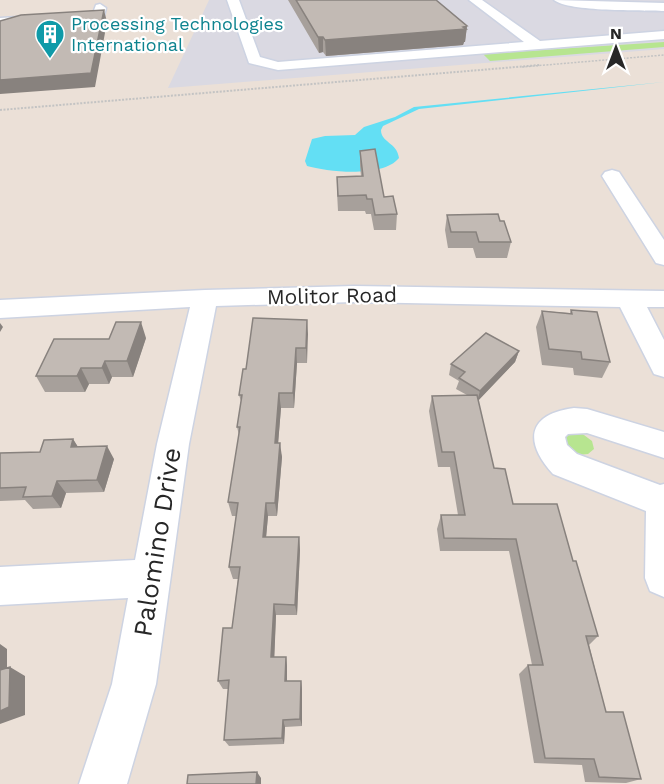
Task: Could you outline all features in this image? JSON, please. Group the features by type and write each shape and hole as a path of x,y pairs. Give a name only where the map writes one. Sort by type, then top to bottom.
{"street":[{"path":"233,0 254,60 267,65 288,66 664,35"},
{"path":"475,0 537,45"},
{"path":"560,0 592,6 664,7"},
{"path":"0,22 99,16 100,8"},
{"path":"612,176 664,258"},
{"name":"Molitor Road","path":"0,309 205,298 354,294 664,299"},
{"name":"Palomino Drive","path":"103,784 134,684 173,444 205,298"},
{"path":"629,298 664,367"},
{"path":"664,445 574,419 562,420 555,425 549,433 548,443 554,454 565,464 664,500 664,578"},
{"path":"0,586 150,578"}],"path":[{"path":"0,110 664,55"}],"shaded area":[{"path":"209,0 664,0 664,49 168,88"}],"green space":[{"path":"664,42 664,47 490,61 483,54"},
{"path":"580,432 592,441 594,449 588,454 578,455 568,450 564,436 566,433"}],"water":[{"path":"664,82 419,109 383,126 381,130 384,138 398,153 399,158 381,169 355,172 328,170 307,166 305,161 312,139 355,135 364,127 395,117 414,107"}],"building":[{"path":"296,0 436,0 467,26 463,27 466,29 325,40 323,37 318,37"},
{"name":"Processing Technologies International","path":"104,10 91,73 0,80 0,21 21,15"},
{"path":"375,149 384,197 393,196 397,214 375,215 372,199 367,199 366,195 338,196 337,177 363,176 360,151"},
{"path":"498,214 500,221 504,221 511,242 479,242 476,232 451,232 447,215"},
{"path":"571,310 597,312 610,362 582,359 581,352 549,349 542,311 572,314"},
{"path":"253,318 307,320 306,348 296,348 293,393 279,393 275,443 280,443 275,503 266,503 263,537 299,537 295,605 274,604 271,657 286,657 285,681 301,681 300,719 283,720 282,738 224,740 229,680 218,681 223,628 232,628 240,567 229,567 238,503 228,502 240,427 237,427 242,395 239,395 243,369 246,369"},
{"path":"116,322 141,322 127,361 105,361 102,368 81,368 77,376 36,376 54,339 109,339"},
{"path":"486,333 519,351 480,391 459,378 465,372 451,364"},
{"path":"477,395 494,468 505,469 513,504 557,504 598,636 586,636 606,712 623,712 641,779 599,777 594,759 545,758 528,665 543,665 516,539 444,538 441,515 465,515 454,452 442,452 432,396"},
{"path":"73,439 71,447 107,446 97,480 57,481 52,496 23,497 26,487 0,488 0,453 40,452 44,440"},
{"path":"10,667 9,707 0,711 0,670"},
{"path":"257,772 256,784 187,784 188,775"}],"place":[{"name":"Processing Technologies International","path":"50,60"}]}
